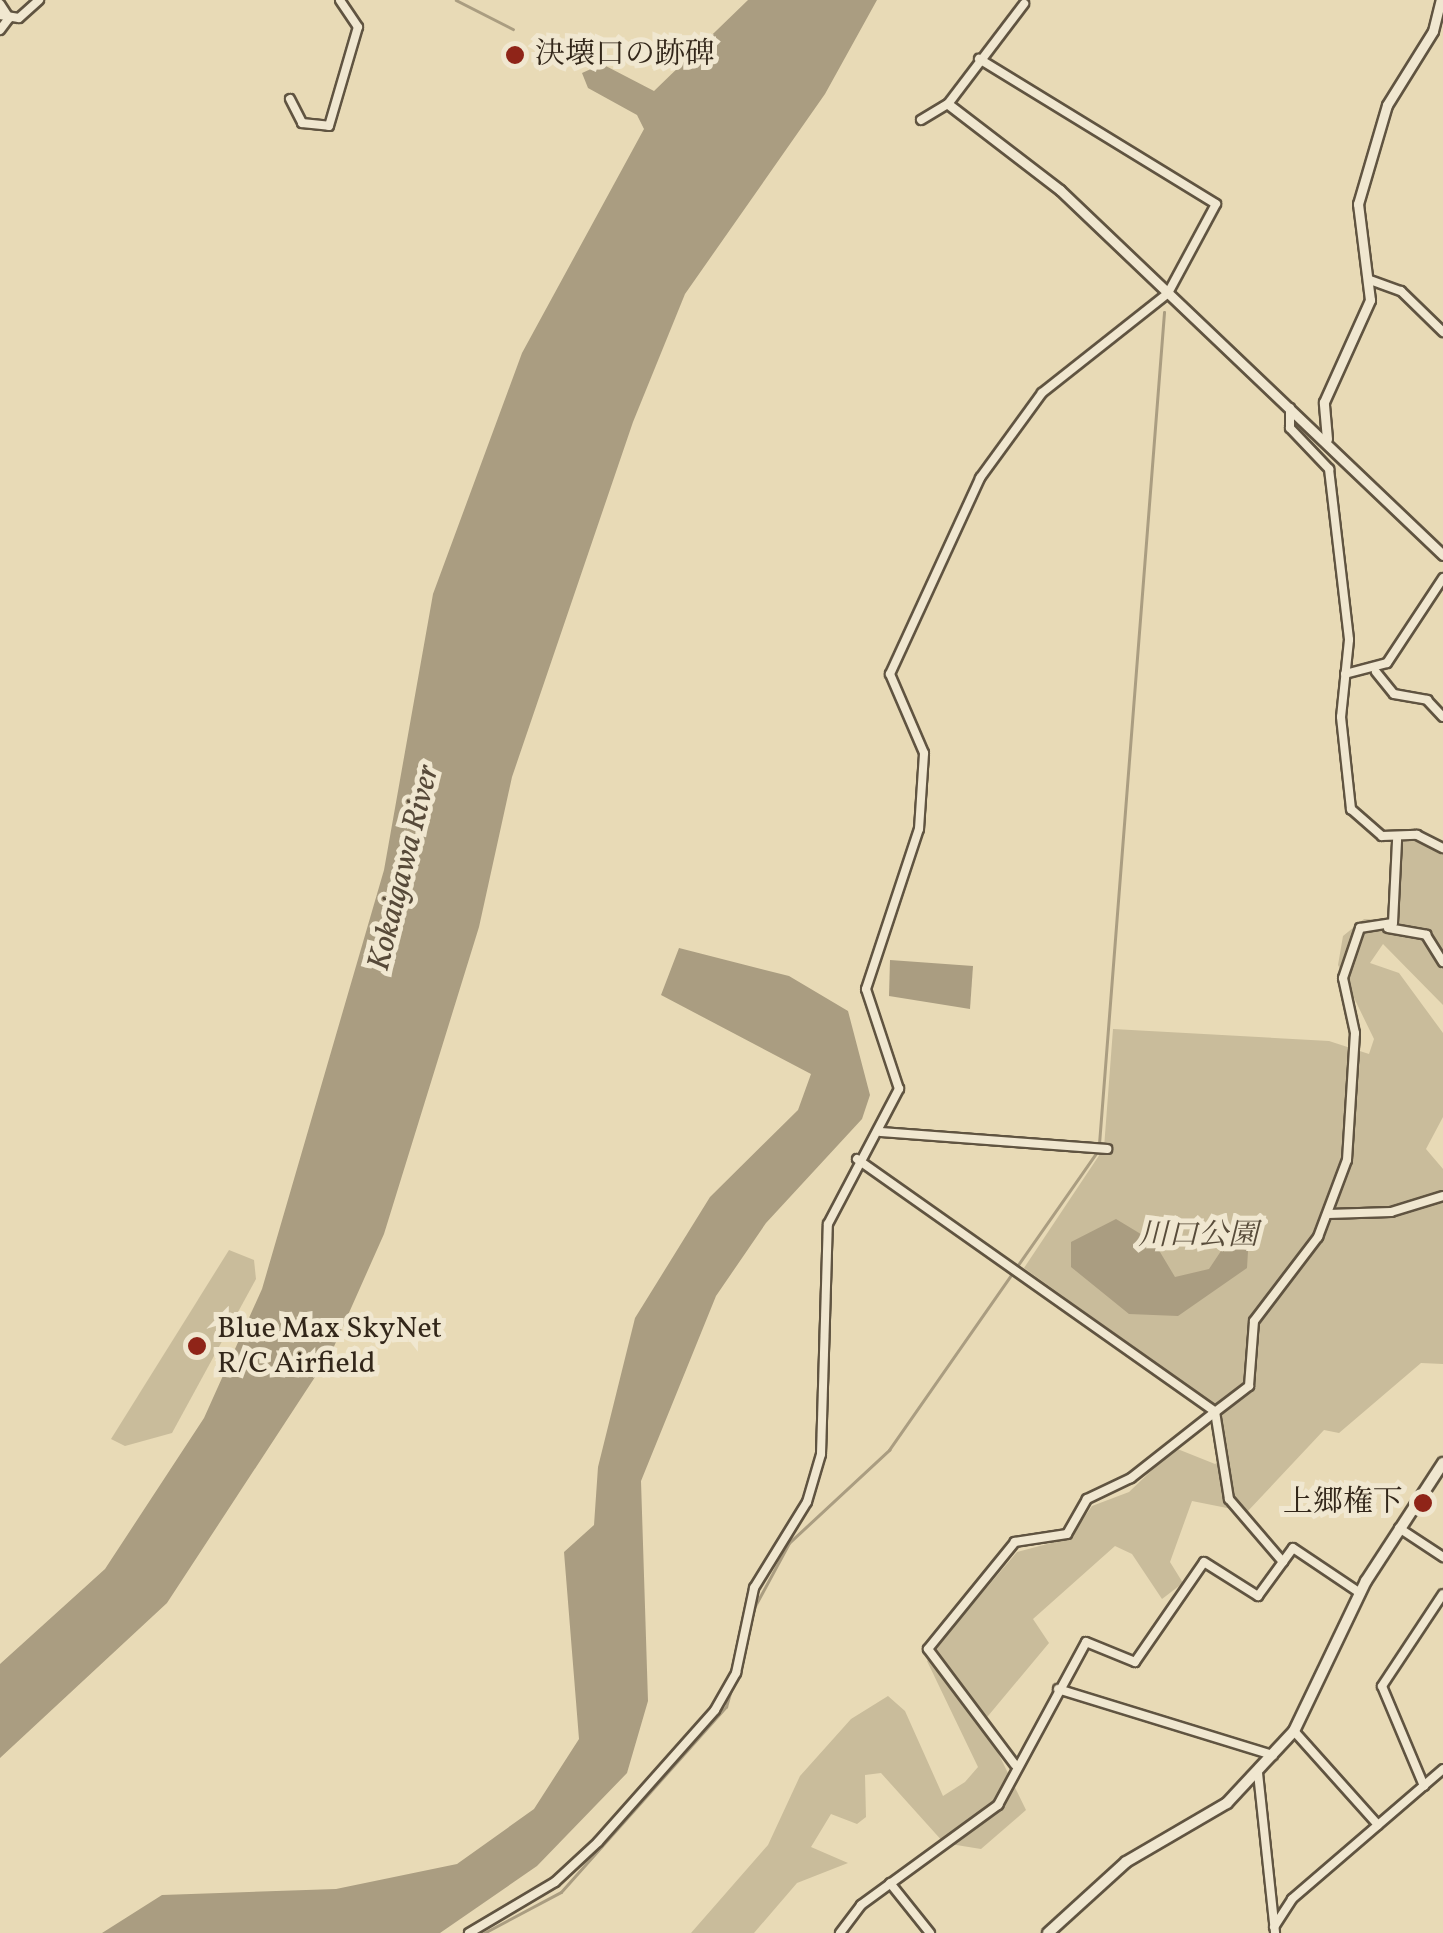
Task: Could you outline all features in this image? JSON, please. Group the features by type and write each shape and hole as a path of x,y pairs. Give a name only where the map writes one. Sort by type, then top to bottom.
{"main road":[{"path":"1048,1933 1126,1862 1213,1813 1273,1756 1294,1730 1360,1593 1443,1462"}],"street":[{"path":"5,17 39,0"},
{"path":"290,99 302,123 329,126 358,27 340,0"},
{"path":"1330,446 1324,402 1363,322 1370,280 1354,230 1358,204 1387,105 1434,31 1441,0"},
{"path":"0,4 5,17 0,30"},
{"path":"920,120 948,104 1024,4"},
{"path":"468,1933 556,1882 598,1842 716,1710 736,1673 754,1588 807,1502 821,1454 828,1224 857,1159 881,1132 900,1089 866,989 919,828 924,753 890,674 980,478 1042,393 1168,293 1216,204 979,60"},
{"path":"948,104 1060,190 1443,556"},
{"path":"1370,280 1390,284 1443,332"},
{"path":"1290,408 1290,428 1329,469 1345,674 1345,791 1370,828 1397,840 1417,836 1443,848"},
{"path":"1376,672 1443,578"},
{"path":"1345,674 1376,672"},
{"path":"1376,672 1394,694 1427,700 1443,718"},
{"path":"1387,928 1397,840"},
{"path":"1015,1765 928,1649 1015,1542 1067,1534 1087,1500 1249,1386 1254,1321 1328,1214 1347,1160 1355,1048 1344,978 1360,928 1387,928 1426,936 1443,962"},
{"path":"881,1132 1108,1149"},
{"path":"857,1159 1215,1412 1230,1500 1283,1562"},
{"path":"1328,1214 1391,1212 1443,1196"},
{"path":"1399,1528 1443,1556"},
{"path":"840,1933 890,1883 969,1834 998,1805 1015,1765 1086,1642 1134,1662 1204,1562 1258,1596 1293,1548 1360,1593"},
{"path":"1424,1786 1382,1686 1443,1594"},
{"path":"1058,1688 1273,1756"},
{"path":"1294,1730 1378,1825"},
{"path":"1275,1930 1292,1899 1443,1769"},
{"path":"1258,1773 1275,1930"},
{"path":"890,1883 930,1933"}],"green space":[{"name":"川口公園","path":"1417,835 1443,849 1443,1005 1383,944 1370,963 1399,973 1443,1033 1443,1117 1426,1149 1443,1169 1443,1364 1421,1363 1339,1433 1324,1430 1247,1512 1192,1501 1170,1562 1183,1583 1162,1599 1132,1554 1115,1546 1033,1619 1049,1643 983,1722 1026,1810 981,1849 944,1843 881,1773 865,1775 866,1817 857,1824 831,1814 811,1847 848,1863 797,1883 754,1933 691,1933 768,1845 800,1776 851,1719 888,1696 905,1711 943,1796 965,1782 978,1767 927,1661 966,1612 1017,1552 1070,1538 1092,1506 1129,1492 1175,1448 1215,1464 1224,1458 1219,1408 1024,1268 1104,1148 1113,1029 1329,1041 1369,1054 1374,1039 1338,965 1343,936 1364,919 1393,920 1397,840"},
{"name":"Blue Max SkyNet R/C Airfield","path":"229,1250 254,1260 256,1279 172,1433 125,1446 111,1439"}],"water":[{"name":"Kokaigawa River","path":"748,0 877,0 825,94 685,294 633,422 512,777 479,927 384,1234 332,1351 167,1603 0,1758 0,1664 105,1569 204,1418 262,1289 384,870 433,594 522,353 644,129 637,115 588,88 582,73 602,64 654,91"},
{"path":"679,948 789,976 848,1011 870,1095 862,1119 766,1223 716,1296 641,1481 648,1701 627,1773 537,1866 440,1933 102,1933 162,1895 336,1889 457,1864 534,1809 579,1739 564,1552 594,1525 598,1467 635,1318 710,1197 798,1110 811,1074 661,995"},
{"path":"890,960 973,966 970,1009 889,996"},
{"path":"1116,1219 1154,1242 1175,1277 1209,1269 1227,1242 1248,1251 1247,1268 1178,1316 1129,1314 1071,1267 1071,1242"}],"waterway":[{"path":"456,0 513,29"},
{"path":"1099,1144 1164,313"},
{"path":"484,1933 561,1892 726,1707 755,1606 789,1543 889,1450 1097,1152"}],"place":[{"name":"決壊口の跡碑","path":"515,55"},
{"name":"Blue Max SkyNet R/C Airfield","path":"197,1346"},
{"name":"上郷権下","path":"1423,1503"}]}
